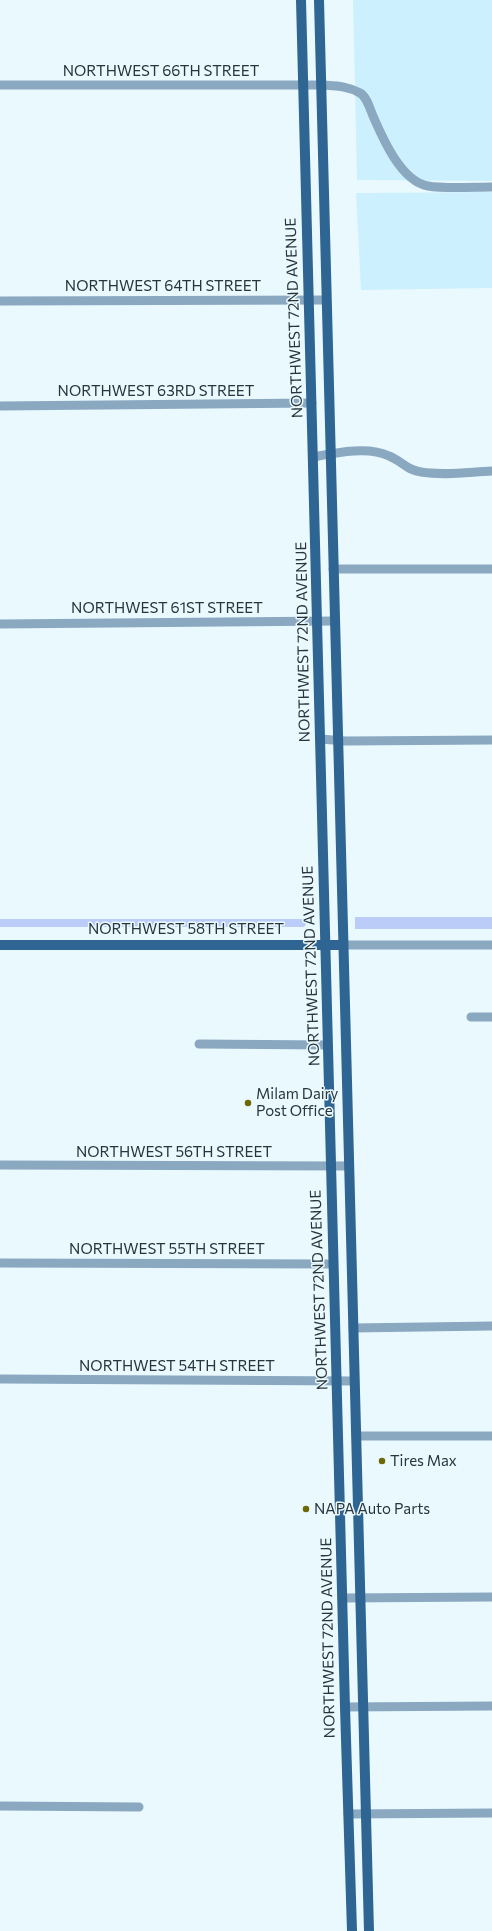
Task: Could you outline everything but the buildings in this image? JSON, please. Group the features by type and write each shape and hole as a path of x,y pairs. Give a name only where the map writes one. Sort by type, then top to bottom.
{"main road":[{"name":"NORTHWEST 72ND AVENUE","path":"302,0 333,1264 352,1931"},
{"name":"NORTHWEST 72ND AVENUE","path":"319,0 369,1931"},
{"name":"NORTHWEST 58TH STREET","path":"0,945 343,945"}],"street":[{"name":"NORTHWEST 66TH STREET","path":"0,85 343,86 361,94 367,101 385,142 404,170 416,180 427,186 492,187"},
{"name":"NORTHWEST 64TH STREET","path":"0,301 326,300"},
{"name":"NORTHWEST 63RD STREET","path":"0,406 312,403"},
{"path":"313,457 342,452 383,454 393,458 406,467 426,472 492,472"},
{"path":"333,569 492,569"},
{"name":"NORTHWEST 61ST STREET","path":"0,624 334,621"},
{"path":"320,739 492,740"},
{"name":"NORTHWEST 58TH STREET","path":"343,945 492,945"},
{"path":"472,1017 492,1017"},
{"path":"199,1044 328,1045"},
{"name":"NORTHWEST 56TH STREET","path":"0,1165 349,1166"},
{"name":"NORTHWEST 55TH STREET","path":"0,1262 333,1264"},
{"path":"353,1328 492,1326"},
{"name":"NORTHWEST 54TH STREET","path":"0,1379 354,1381"},
{"path":"356,1436 492,1436"},
{"path":"342,1598 492,1597"},
{"path":"345,1707 492,1706"},
{"path":"0,1806 139,1807"},
{"path":"348,1814 492,1813"}],"shaded area":[{"path":"353,0 492,0 492,181 357,180"},
{"path":"492,192 492,288 361,290 356,193"}],"water":[{"path":"355,917 492,917 492,929 355,929"}],"waterway":[{"path":"0,923 302,923"}],"place":[{"name":"Milam Dairy Post Office","path":"248,1103"},
{"name":"Tires Max","path":"382,1461"},
{"name":"NAPA Auto Parts","path":"306,1509"}]}
